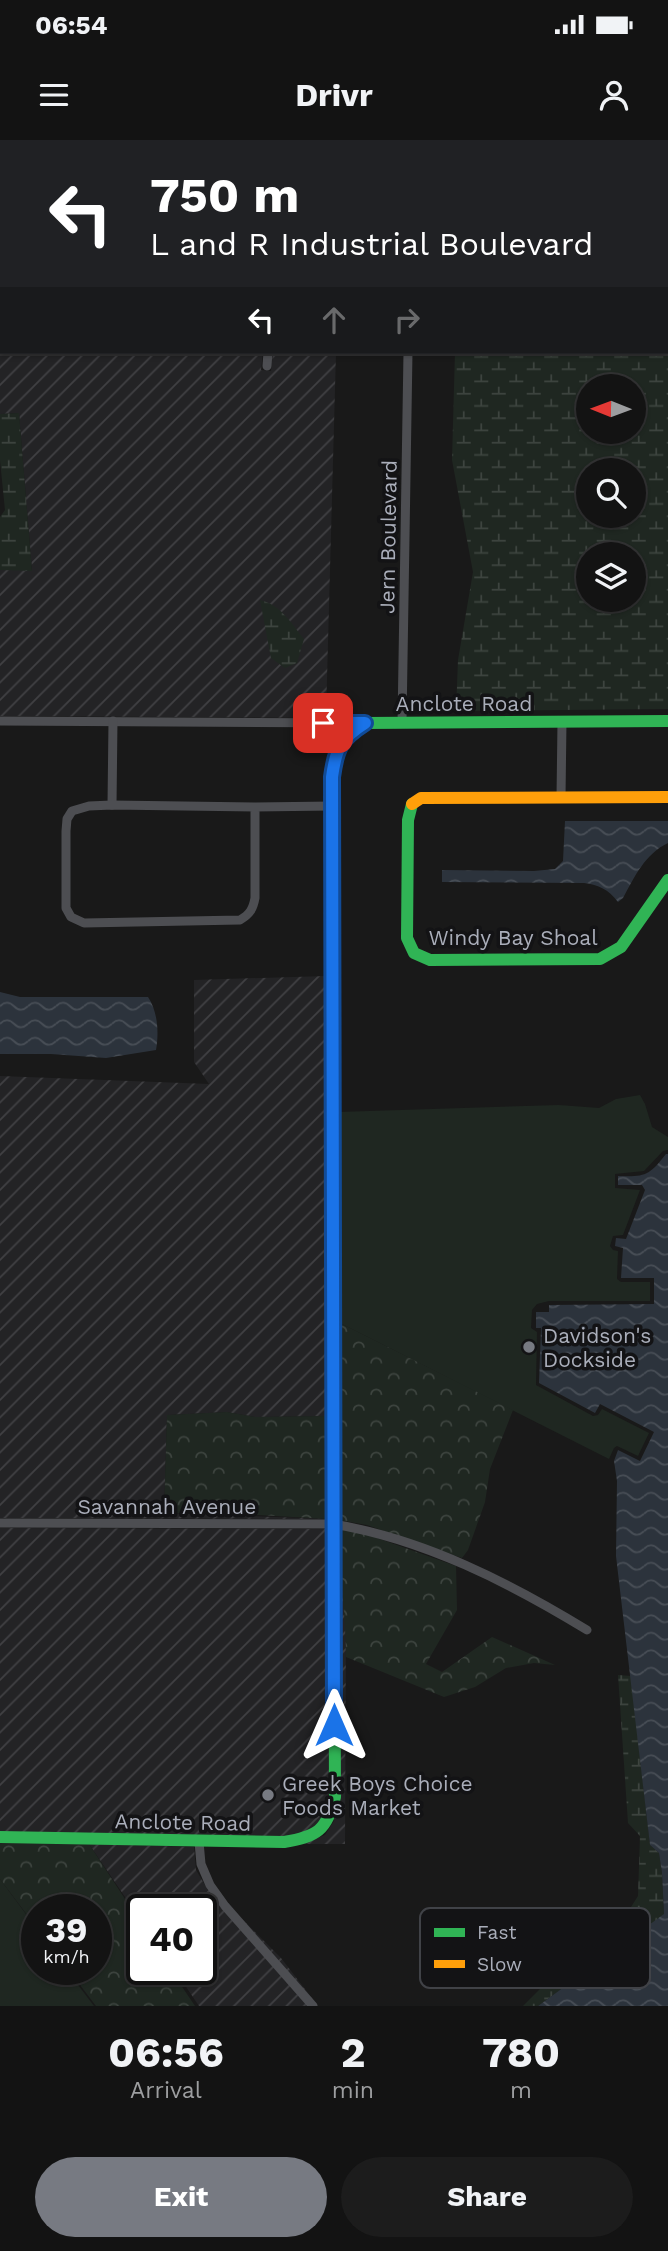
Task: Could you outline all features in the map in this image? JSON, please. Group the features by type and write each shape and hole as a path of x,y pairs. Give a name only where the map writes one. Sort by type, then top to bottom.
{"street":[{"path":"267,366 268,354"},
{"name":"Jern Boulevard","path":"402,722 408,354"},
{"path":"112,805 113,720"},
{"path":"0,721 365,723"},
{"name":"Anclote Road","path":"0,1837 284,1842 320,1833 329,1820 335,1797 332,806 335,754 342,741 365,723 668,721"},
{"path":"561,797 562,722"},
{"name":"Windy Bay Shoal","path":"668,796 421,798 411,805 408,820 407,938 410,949 416,955 430,960 600,959 612,954 626,941 668,880"},
{"path":"255,807 256,898 248,915 240,920 84,923 71,917 66,908 67,818 72,811 79,808 112,805 332,806"},
{"name":"Savannah Avenue","path":"0,1523 334,1524 365,1529 456,1560 587,1630"},
{"path":"199,1842 201,1864 215,1892 313,2006"}],"shaded area":[{"path":"0,354 263,354 261,370 271,371 273,354 336,354 326,715 346,716 0,716 0,570 32,570 19,413 0,414"},
{"path":"326,976 328,1416 255,1417 227,1412 167,1415 164,1513 328,1519 0,1518 0,1076 209,1084 194,1062 194,980"},
{"path":"0,1528 328,1529 329,1797 324,1818 317,1829 284,1838 0,1833"},
{"path":"339,1555 346,1623 345,1844 302,1844 325,1835 334,1821 340,1798"},
{"path":"89,1844 194,1847 196,1870 208,1890 217,1894 126,1894 126,1898"},
{"path":"217,1894 281,1958 318,2006 199,2006 185,1985 217,1985"}],"green space":[{"path":"455,354 668,354 668,709 456,711 458,660 473,572 452,460"},
{"path":"19,413 32,571 0,570 0,517 5,510 0,460 0,414"},
{"path":"260,600 280,610 304,639 297,663 285,668 271,658"},
{"path":"640,1095 652,1127 668,1137 668,1150 663,1151 644,1171 615,1174 615,1188 640,1190 623,1235 613,1236 610,1246 618,1251 617,1279 621,1282 650,1282 650,1301 549,1301 537,1304 532,1310 531,1328 537,1332 536,1385 593,1416 598,1415 602,1409 649,1433 638,1456 617,1446 609,1459 338,1322 338,1112 559,1105 599,1108 616,1099"},
{"path":"338,1322 513,1410 490,1469 485,1502 468,1550 462,1558 367,1525 339,1520"},
{"path":"227,1412 255,1417 328,1416 328,1519 225,1513 164,1513 167,1415"},
{"path":"339,1529 363,1533 456,1566 457,1610 426,1664 442,1672 492,1637 555,1665 534,1663 506,1668 475,1687 444,1697 346,1657"},
{"path":"618,1675 631,1676 650,1845 659,1853 662,1873 664,1915 650,1925 650,1908 630,1908 638,1896 640,1836 628,1823"},
{"path":"0,1842 89,1844 126,1901 126,1985 181,1985 195,2006 96,2006 80,1985 112,1985 112,1894 21,1894 21,1907 0,1879"},
{"path":"0,1879 21,1907 21,1985 78,1985 94,2006 0,2006"},
{"path":"541,1988 563,1988 538,2006 523,2006"}],"water":[{"path":"565,821 668,821 668,843 647,859 618,902 603,888 584,883 442,882 442,870 555,869 563,861"},
{"path":"0,992 20,997 148,997 157,1023 156,1050 106,1058 0,1054"},
{"path":"668,1154 668,2006 538,2006 563,1988 650,1988 650,1924 664,1914 659,1853 650,1845 616,1556 617,1481 614,1461 618,1450 640,1461 654,1432 600,1404 595,1413 539,1383 541,1328 536,1328 536,1312 549,1312 549,1305 654,1304 654,1278 621,1278 623,1248 615,1246 616,1238 626,1239 645,1190 642,1185 618,1185 618,1176 646,1174"}],"traffic: fast":[{"path":"333,1227 332,777 342,746 351,734 365,723 668,721"},
{"path":"412,804 408,820 407,938 414,953 430,960 600,959 621,947 668,880"},
{"path":"0,1837 284,1842 313,1834 324,1825 335,1797 334,1500"}],"traffic: slow":[{"path":"412,804 421,798 668,797"},
{"path":"333,1227 334,1500"}],"place":[{"name":"Davidson's Dockside","path":"529,1347"},
{"name":"Greek Boys Choice Foods Market","path":"268,1795"}],"route":[{"path":"323,723 365,723 342,741 335,754 332,777 334,1725"}]}
